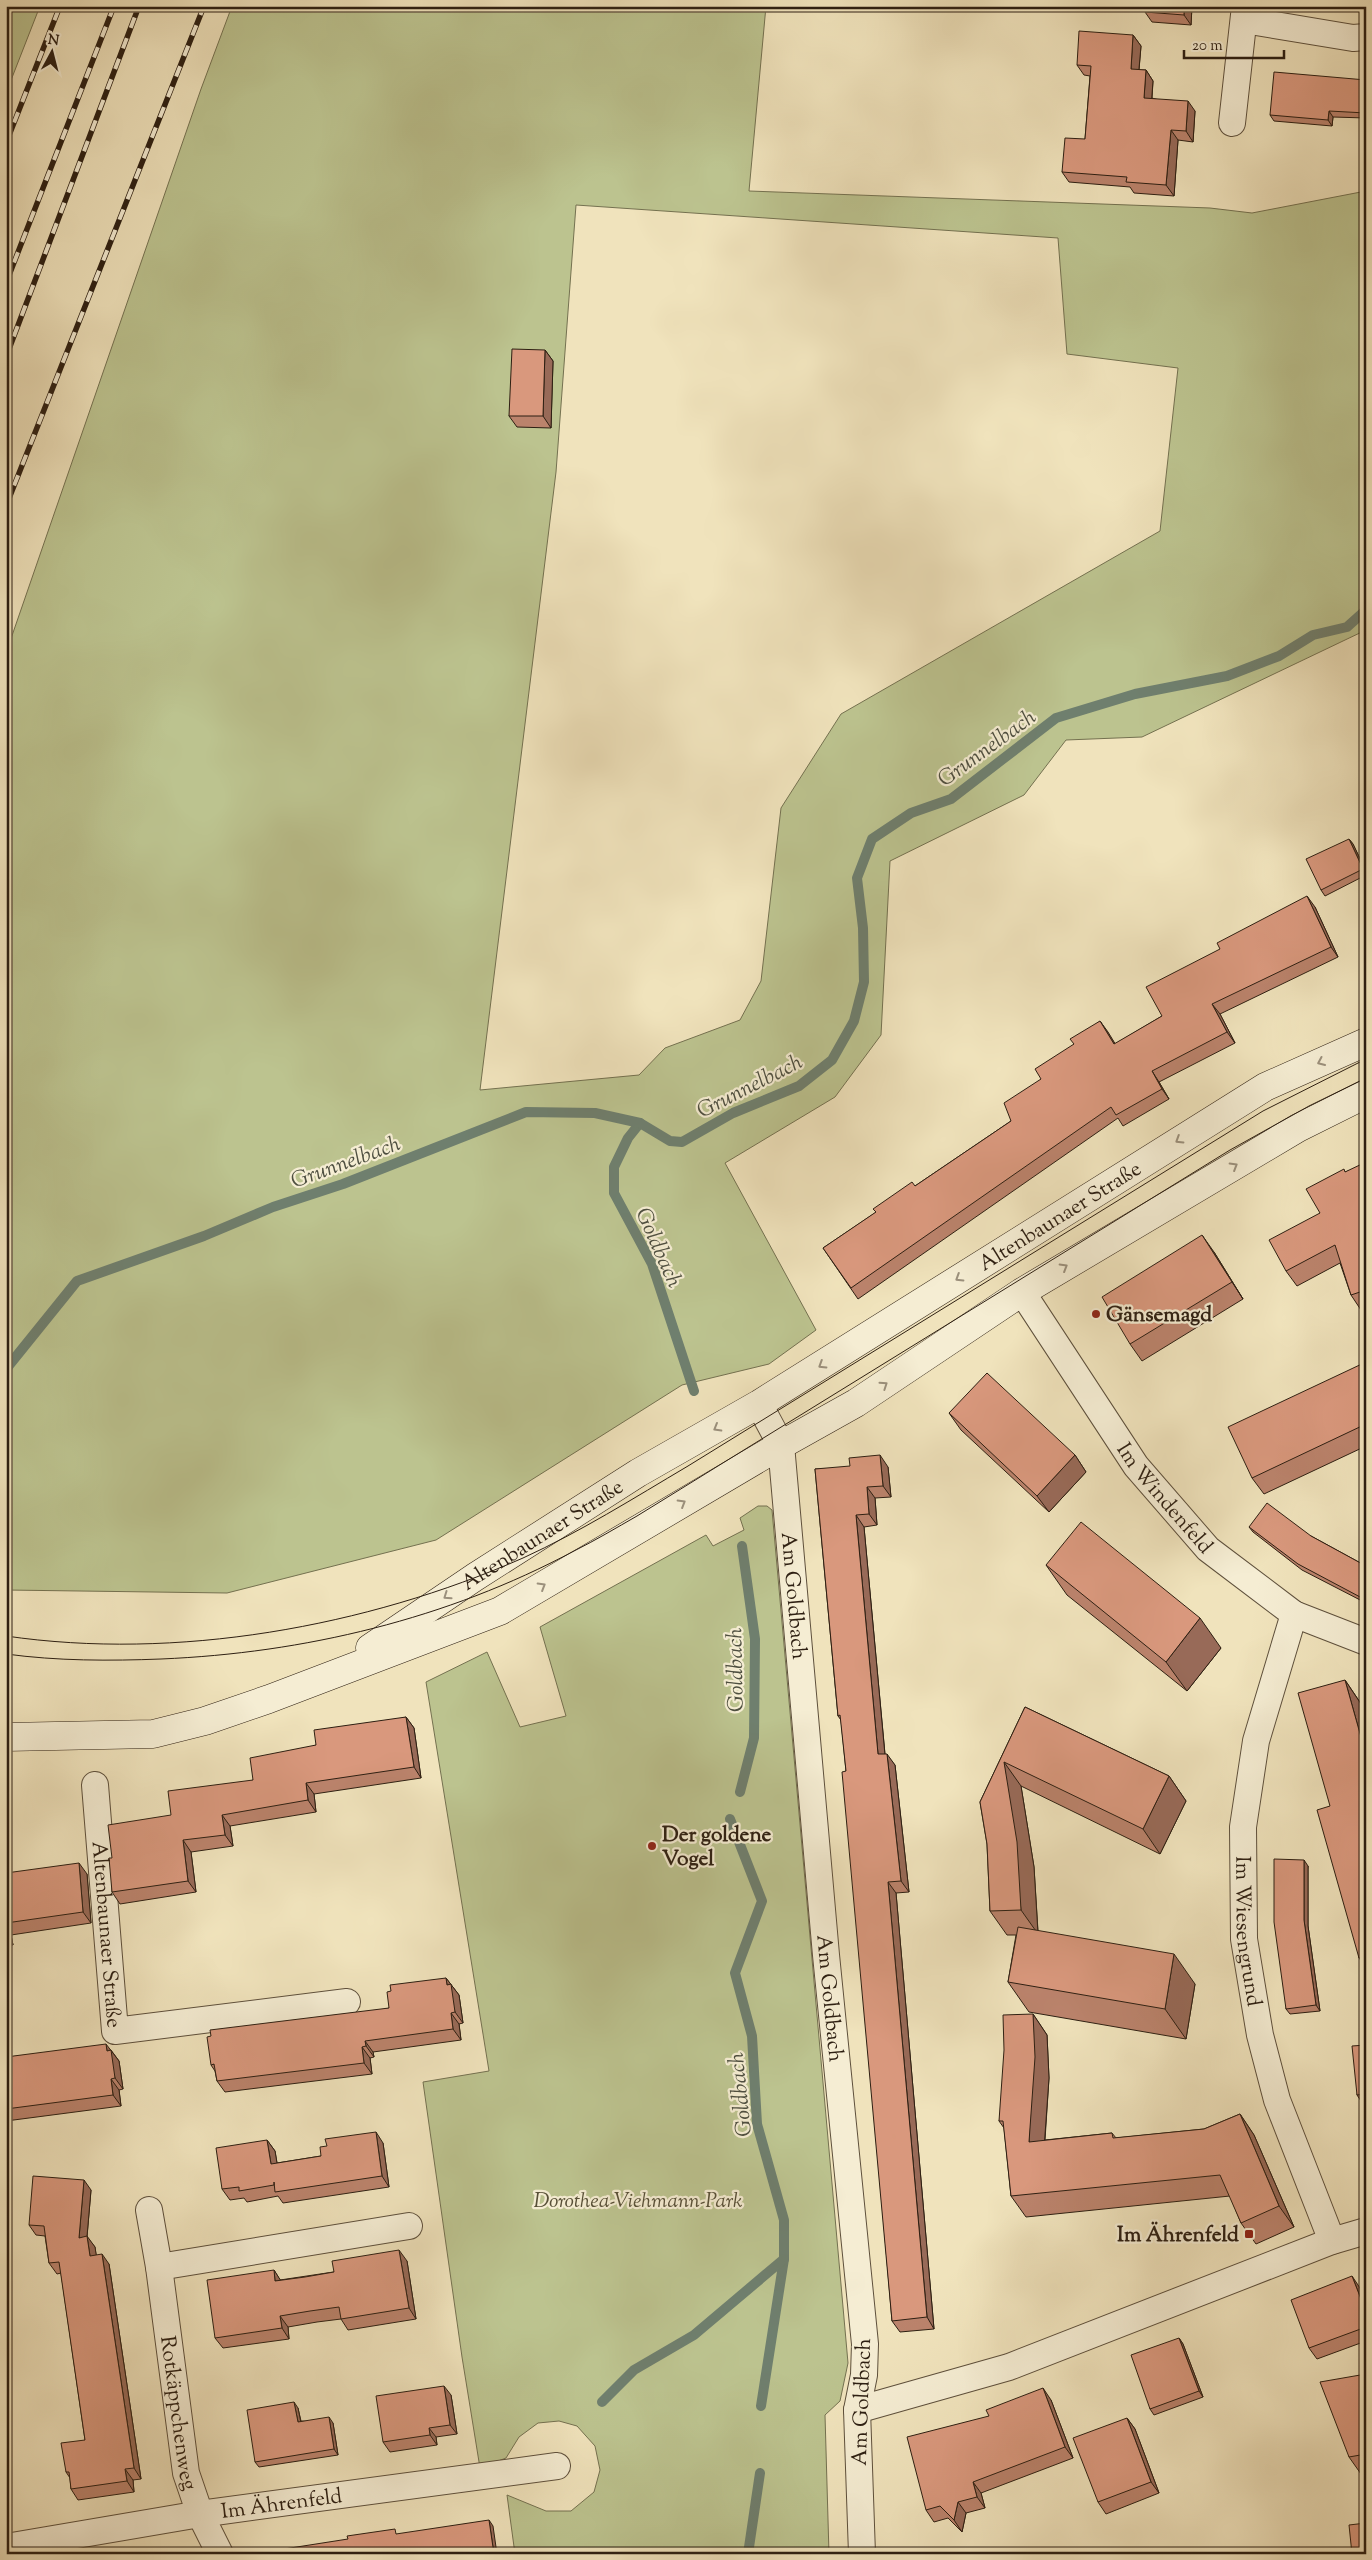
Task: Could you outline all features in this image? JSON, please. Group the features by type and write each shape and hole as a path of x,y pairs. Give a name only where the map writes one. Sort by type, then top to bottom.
{"main road":[{"name":"Altenbaunaer Straße","path":"331,1674 475,1577 638,1473 760,1404 1265,1087 1366,1042"},
{"name":"Altenbaunaer Straße","path":"6,1737 153,1734 260,1702 500,1611 781,1445 856,1403 1022,1292 1298,1128 1366,1094"}],"street":[{"path":"1232,123 1245,13 1353,38 1366,37"},
{"name":"Im Windenfeld","path":"1022,1292 1136,1466 1208,1549 1294,1614 1366,1642"},
{"path":"760,1404 781,1445"},
{"name":"Am Goldbach","path":"781,1445 826,1955 865,2344 864,2375 857,2410 862,2554"},
{"name":"Im Wiesengrund","path":"1294,1614 1255,1747 1243,1827 1244,1939 1260,2035 1277,2100 1332,2241"},
{"name":"Altenbaunaer Straße","path":"96,1785 115,2031 347,2002"},
{"name":"Rotkäppchenweg","path":"149,2210 159,2266 186,2473 200,2514 220,2554"},
{"path":"159,2266 409,2226"},
{"path":"857,2410 1009,2367 1332,2241 1366,2231"},
{"name":"Im Ährenfeld","path":"6,2547 200,2514 557,2466"}],"green space":[{"path":"6,6 40,6 6,93"},
{"path":"232,6 766,6 749,191 1210,208 1252,213 1366,191 1366,630 1142,737 1066,740 1024,795 890,861 881,1035 835,1097 725,1163 816,1330 769,1364 682,1385 436,1540 227,1593 6,1590 6,653 201,89","holes":["576,205 1058,238 1067,354 1178,368 1160,531 841,714 781,808 761,981 740,1020 665,1048 639,1075 480,1090 556,472"]},
{"name":"Dorothea-Viehmann-Park","path":"758,1506 767,1506 772,1510 848,2363 840,2401 825,2415 829,2554 515,2554 507,2495 546,2511 571,2511 594,2492 600,2470 595,2446 577,2426 559,2421 538,2423 519,2437 506,2458 480,2468 462,2357 423,2082 489,2071 426,1682 487,1652 520,1727 566,1716 540,1627 706,1535 713,1546 744,1530 740,1518"}],"building":[{"path":"1145,6 1184,6 1184,15 1145,12"},
{"path":"1079,31 1133,35 1131,69 1146,70 1144,98 1188,101 1186,131 1171,130 1166,185 1126,182 1127,177 1062,172 1065,138 1085,139 1091,66 1077,65"},
{"path":"1274,72 1366,80 1366,113 1329,111 1328,120 1270,115"},
{"path":"512,349 545,350 543,416 509,416"},
{"path":"1349,839 1363,869 1321,890 1306,859"},
{"path":"1307,896 1331,947 1212,1004 1227,1032 1152,1071 1162,1089 1116,1115 1111,1107 851,1288 823,1248 876,1212 873,1209 912,1182 915,1186 1011,1121 1004,1103 1041,1079 1035,1069 1074,1044 1070,1039 1100,1021 1114,1044 1162,1016 1146,987 1220,949 1217,943"},
{"path":"1364,1163 1366,1166 1366,1290 1351,1295 1335,1245 1286,1271 1269,1240 1320,1213 1306,1189 1344,1169 1345,1172"},
{"path":"1202,1235 1232,1282 1130,1344 1102,1297"},
{"path":"1366,1362 1366,1424 1252,1478 1228,1427"},
{"path":"987,1373 1075,1455 1037,1496 949,1413"},
{"path":"880,1455 883,1486 867,1487 869,1514 856,1515 878,1754 887,1754 901,1881 888,1882 927,2317 892,2321 842,1772 846,1771 840,1715 838,1716 815,1469 850,1466 849,1458"},
{"path":"1267,1503 1311,1536 1366,1566 1366,1599 1298,1564 1249,1527"},
{"path":"1081,1522 1200,1618 1166,1662 1046,1565"},
{"path":"1345,1680 1366,1755 1366,1796 1364,1797 1366,1803 1366,1956 1359,1958 1317,1810 1330,1806 1298,1693"},
{"path":"1025,1707 1169,1776 1143,1829 1004,1762 1017,1842 1021,1910 990,1911 987,1844 980,1802"},
{"path":"406,1717 414,1767 306,1783 308,1800 222,1815 225,1835 183,1840 188,1881 112,1892 109,1858 112,1858 108,1825 171,1815 168,1791 253,1780 250,1758 316,1745 314,1730"},
{"path":"1274,1859 1304,1860 1304,1920 1316,2005 1286,2009 1274,1922"},
{"path":"79,1863 83,1912 6,1923 6,1873"},
{"path":"1018,1927 1174,1954 1165,2009 1008,1982"},
{"path":"446,1978 447,1985 451,1984 455,2012 451,2013 453,2029 365,2041 366,2046 362,2047 364,2063 217,2081 214,2064 211,2065 207,2037 211,2036 210,2030 389,2008 387,1992 391,1991 390,1985"},
{"path":"1033,2014 1035,2057 1029,2142 1112,2133 1113,2138 1204,2129 1240,2114 1279,2206 1241,2223 1220,2175 1011,2196 1003,2121 999,2121 1004,2050 1003,2015"},
{"path":"106,2044 107,2051 111,2050 115,2078 111,2079 113,2095 6,2109 6,2057"},
{"path":"1366,2045 1366,2094 1357,2095 1352,2046"},
{"path":"376,2132 382,2176 275,2192 274,2182 274,2185 239,2191 239,2187 222,2189 216,2148 267,2140 271,2164 321,2156 320,2147 327,2146 325,2139"},
{"path":"33,2176 84,2180 79,2238 87,2236 90,2256 102,2254 134,2468 125,2469 127,2481 71,2489 69,2472 66,2472 61,2443 85,2440 59,2262 49,2263 44,2226 29,2225"},
{"path":"399,2250 409,2308 341,2319 339,2307 310,2311 280,2316 282,2328 215,2338 207,2280 274,2270 275,2281 305,2277 334,2272 332,2261"},
{"path":"1352,2276 1366,2312 1366,2327 1309,2348 1291,2300"},
{"path":"1179,2338 1199,2391 1150,2409 1131,2355"},
{"path":"1366,2374 1366,2454 1349,2457 1320,2382"},
{"path":"444,2386 450,2425 429,2428 430,2435 383,2442 376,2396"},
{"path":"1043,2388 1065,2447 973,2482 977,2497 958,2502 954,2520 940,2506 926,2510 907,2437 989,2416 986,2410"},
{"path":"294,2402 298,2422 329,2417 334,2449 255,2462 247,2410"},
{"path":"1127,2418 1151,2482 1098,2502 1073,2438"},
{"path":"489,2520 494,2554 252,2554 348,2539 347,2536 395,2529 396,2534"},
{"path":"1366,2523 1366,2554 1352,2554 1349,2525"}],"waterway":[{"name":"Grunnelbach","path":"6,1369 77,1281 204,1236 273,1207 343,1184 526,1112 595,1113 640,1123 670,1141 682,1142 733,1113 799,1086 832,1060 854,1021 864,982 863,928 857,878 872,839 911,813 951,799 1056,718 1135,694 1227,676 1279,656 1313,635 1347,627 1366,610"},
{"name":"Goldbach","path":"640,1123 628,1138 614,1167 614,1193 652,1264 694,1391"},
{"name":"Goldbach","path":"740,1792 754,1738 755,1639 742,1546"},
{"name":"Goldbach","path":"730,1819 762,1901 735,1973 752,2036 757,2124 784,2220 784,2259 761,2406"},
{"path":"602,2402 634,2370 694,2335 784,2259"},
{"name":"Goldbach","path":"748,2554 760,2473"}],"tram line":[{"path":"6,1636 71,1643 136,1644 203,1640 269,1632 335,1620 400,1603 463,1582 523,1558 586,1526 688,1466 1263,1111 1366,1059"},
{"path":"6,1654 64,1659 122,1660 215,1655 268,1649 374,1628 476,1596 526,1575 582,1547 637,1516 1230,1150 1309,1106 1366,1078"}],"railway":[{"path":"6,143 60,6"},
{"path":"6,283 114,6"},
{"path":"6,357 139,6"},
{"path":"6,506 204,6"}],"place":[{"name":"Gänsemagd","path":"1096,1314"},
{"name":"Der goldene Vogel","path":"652,1846"},
{"name":"Im Ährenfeld","path":"1249,2234"}]}
